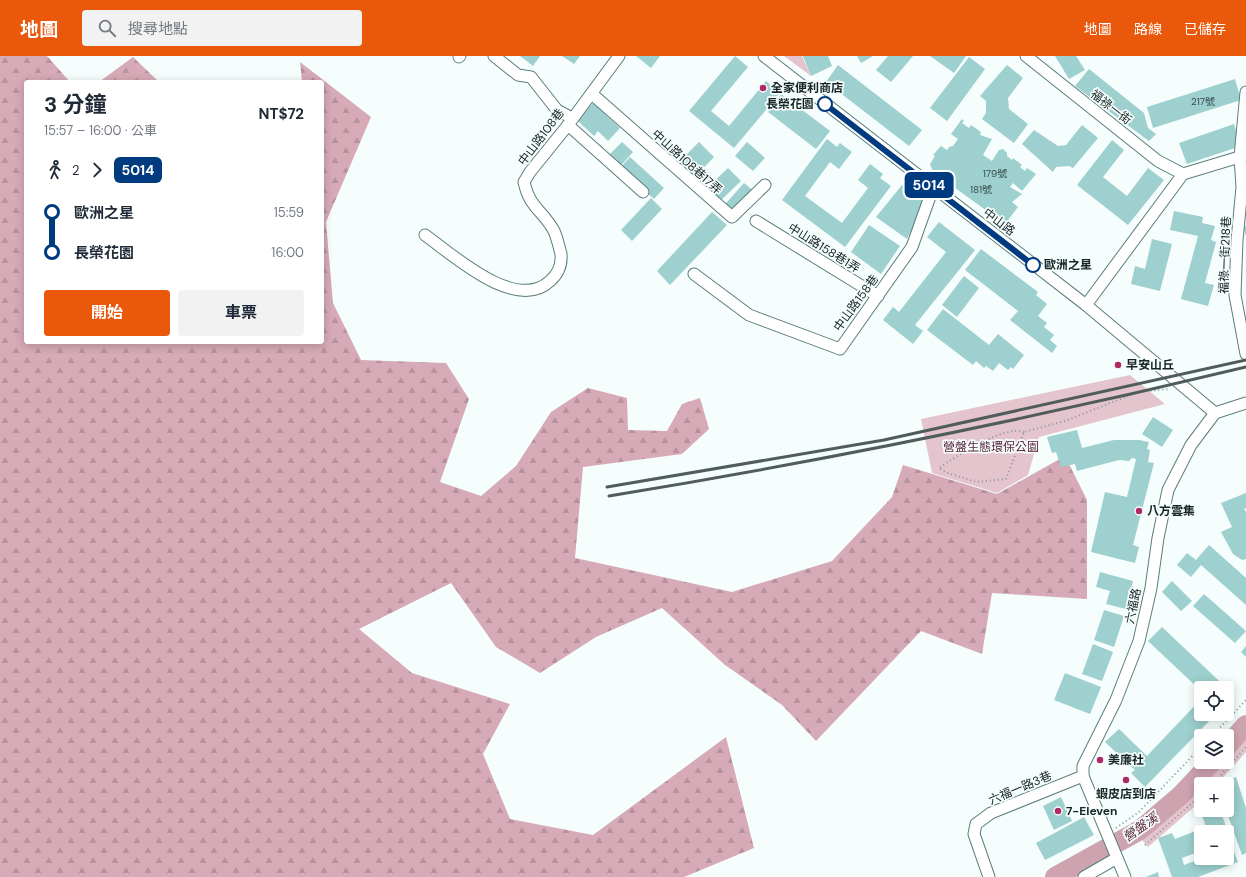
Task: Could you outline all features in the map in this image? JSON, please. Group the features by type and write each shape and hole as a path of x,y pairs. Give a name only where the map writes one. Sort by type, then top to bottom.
{"street":[{"path":"494,56 518,75 531,77 557,110 643,192"},
{"name":"中山路108巷","path":"425,235 481,277 524,291 544,287 555,277 560,268 561,256 554,231 529,200 524,182 530,172 592,94 619,56"},
{"name":"中山路","path":"764,56 1086,305 1215,413"},
{"name":"福祿一街","path":"1026,56 1158,161 1182,174"},
{"name":"福祿一街218巷","path":"1246,92 1235,295 1246,350"},
{"name":"中山路108巷17弄","path":"592,94 732,217 765,185"},
{"path":"1086,305 1182,174 1243,156"},
{"name":"中山路158巷","path":"694,274 748,315 840,349 912,247 933,188"},
{"name":"中山路158巷1弄","path":"756,221 878,296"},
{"path":"1215,413 1246,404"},
{"name":"六福路","path":"1082,776 1083,766 1116,700 1139,641 1151,588 1158,538 1168,490 1191,444 1215,413"},
{"path":"1082,776 1125,877"},
{"name":"六福一路3巷","path":"989,877 974,834 976,824 991,813 1082,776"},
{"path":"1084,877 1117,858"}],"path":[{"path":"1024,432 1006,479 976,482 945,472 939,468 967,450 992,437 1018,430 1024,432 1065,420 1138,392 1184,387"},
{"path":"1219,729 1246,700"},
{"path":"1219,777 1246,747"},
{"path":"1107,835 1139,812 1194,754"},
{"path":"1145,845 1194,801"}],"green space":[{"path":"0,56 47,56 68,80 24,80 24,344 324,344 324,81 371,117 326,222 333,303 361,360 446,363 469,399 440,482 481,496 516,466 551,412 588,388 627,398 628,430 667,431 682,404 700,398 709,429 682,454 583,467 575,558 732,592 832,561 892,497 903,465 997,494 1065,456 1087,500 1087,599 992,593 982,654 921,631 816,741 782,705 725,665 662,608 596,637 540,673 496,647 451,583 359,629 412,673 510,704 483,754 510,819 593,835 726,737 754,848 684,877 0,877"},
{"path":"784,56 802,56 811,76"},
{"path":"133,57 157,80 102,80"},
{"path":"300,62 323,80 302,80"},
{"name":"營盤生態環保公園","path":"1130,375 1165,404 1039,437 1028,475 997,493 932,473 921,419"},
{"path":"1246,726 1246,752 1234,765 1234,739"},
{"path":"1207,769 1231,769 1223,777 1199,777"},
{"path":"1194,783 1194,807 1148,847 1137,834 1182,796"}],"building":[{"path":"520,56 540,56 533,66"},
{"path":"562,56 580,56 574,64"},
{"path":"636,56 660,56 651,68"},
{"path":"735,56 748,67 711,111 729,126 766,81 780,93 734,148 689,111"},
{"path":"803,56 828,56 832,66 811,76"},
{"path":"857,56 873,56 861,63"},
{"path":"888,56 913,56 891,82 876,70"},
{"path":"930,56 966,56 954,73"},
{"path":"1055,56 1076,56 1085,70 1069,79"},
{"path":"969,57 985,69 947,121 930,108"},
{"path":"838,65 922,130 909,146 826,82"},
{"path":"1007,65 1023,78 1008,98 1009,109 1028,124 1014,143 982,119 986,113 986,101 980,96"},
{"path":"1089,69 1144,113 1148,128 1156,134 1149,141 1075,86"},
{"path":"1235,79 1241,100 1153,128 1147,107"},
{"path":"781,94 830,131 816,149 768,112"},
{"path":"593,103 620,128 608,141 598,131 594,136 577,120"},
{"path":"962,119 964,121 962,123 969,128 971,125 981,132 980,135 992,139 983,155 992,161 999,150 1003,149 1007,153 1007,156 1012,160 1013,158 1022,165 1020,167 1025,171 1027,168 1036,174 1022,191 1013,183 1010,187 1022,194 1012,202 1018,207 1005,224 933,172 930,164 935,156 933,155 941,146 947,150 949,147 953,146 958,139 951,134"},
{"path":"1234,124 1241,146 1187,164 1179,143"},
{"path":"1082,125 1098,138 1073,168 1069,166 1056,167 1053,172 1022,144 1034,130 1058,146 1066,145"},
{"path":"827,139 837,147 840,143 852,152 839,169 830,162 805,196 842,223 868,188 858,180 870,164 883,174 880,178 891,186 845,247 782,200"},
{"path":"1112,140 1124,150 1103,177 1127,196 1148,168 1164,180 1128,225 1077,185"},
{"path":"622,142 633,152 618,169 606,158"},
{"path":"699,142 714,157 692,180 676,165"},
{"path":"747,142 765,158 753,171 735,156"},
{"path":"630,157 664,188 654,199 620,168"},
{"path":"728,168 741,181 715,206 702,193"},
{"path":"744,183 756,193 733,220 720,210"},
{"path":"902,185 922,200 922,209 907,239 876,217"},
{"path":"651,198 662,209 632,241 621,230"},
{"path":"1174,211 1203,217 1202,223 1215,226 1211,240 1216,242 1205,283 1214,285 1208,306 1181,299 1198,236 1170,230"},
{"path":"712,212 727,225 670,285 657,271"},
{"path":"939,222 975,250 915,325 923,331 913,344 883,320 893,307 899,312 946,252 927,237"},
{"path":"869,225 900,246 881,274 851,252"},
{"path":"1246,226 1246,236 1243,227"},
{"path":"1152,239 1172,244 1160,291 1131,284 1135,266 1145,269"},
{"path":"981,249 1038,292 1036,295 1047,304 1038,316 1047,323 1044,327 1054,335 1050,340 1057,346 1052,353 1010,320 1018,311 965,270"},
{"path":"964,276 979,288 957,317 942,305"},
{"path":"943,309 989,345 998,334 1024,355 1013,369 1011,367 1008,370 999,363 993,371 986,366 984,368 976,361 973,365 927,330"},
{"path":"1153,417 1173,430 1162,447 1142,434"},
{"path":"1077,430 1082,448 1114,440 1139,440 1149,442 1147,449 1150,450 1148,462 1154,463 1133,545 1139,547 1135,563 1091,552 1105,492 1127,497 1136,459 1132,458 1129,461 1119,460 1077,471 1075,464 1061,467 1056,452 1052,453 1047,437"},
{"path":"1246,493 1246,508 1244,509 1246,512 1246,559 1242,560 1233,554 1221,532 1232,527 1221,503"},
{"path":"1209,545 1246,578 1246,605 1201,565 1191,577 1177,565 1187,553 1196,560"},
{"path":"1100,572 1133,581 1126,609 1106,604 1110,591 1096,587"},
{"path":"1172,581 1192,601 1181,611 1162,592"},
{"path":"1204,594 1246,631 1235,643 1193,606"},
{"path":"1104,610 1124,616 1114,647 1094,640"},
{"path":"1162,627 1220,681 1194,681 1194,684 1148,641"},
{"path":"1093,644 1113,652 1102,681 1082,674"},
{"path":"1246,646 1246,657 1241,652"},
{"path":"1065,673 1101,687 1090,714 1054,700"},
{"path":"1194,706 1194,721 1209,721 1201,729 1194,729 1194,737 1145,787 1131,773 1135,770 1105,742 1119,729 1147,756"},
{"path":"1236,777 1246,808 1246,853 1242,855 1234,832 1234,825 1231,825 1228,817 1234,817 1234,778"},
{"path":"1061,797 1072,821 1054,830 1043,806"},
{"path":"1084,817 1094,835 1045,860 1036,843"},
{"path":"1203,817 1223,817 1226,825 1205,825"},
{"path":"1194,832 1194,854 1182,858 1184,865 1194,861 1194,865 1230,865 1198,877 1172,877 1158,838 1172,833 1175,839"},
{"path":"1234,852 1238,862 1234,864"},
{"path":"1158,872 1159,877 1146,877"}],"waterway":[{"name":"營盤溪","path":"1234,738 1246,725"},
{"name":"營盤溪","path":"1055,877 1140,830 1181,795 1205,769"}],"railway":[{"path":"607,487 884,440 1246,360"},
{"path":"609,496 929,438 1088,404 1246,367"}],"bus line":[{"name":"5014","path":"825,104 1033,265"}],"place":[{"name":"全家便利商店","path":"763,88"},
{"name":"長榮花園","path":"825,104"},
{"name":"歐洲之星","path":"1033,265"},
{"name":"早安山丘","path":"1118,365"},
{"name":"八方雲集","path":"1139,511"},
{"name":"美廉社","path":"1100,760"},
{"name":"蝦皮店到店","path":"1126,780"},
{"name":"7-Eleven","path":"1058,811"}]}
